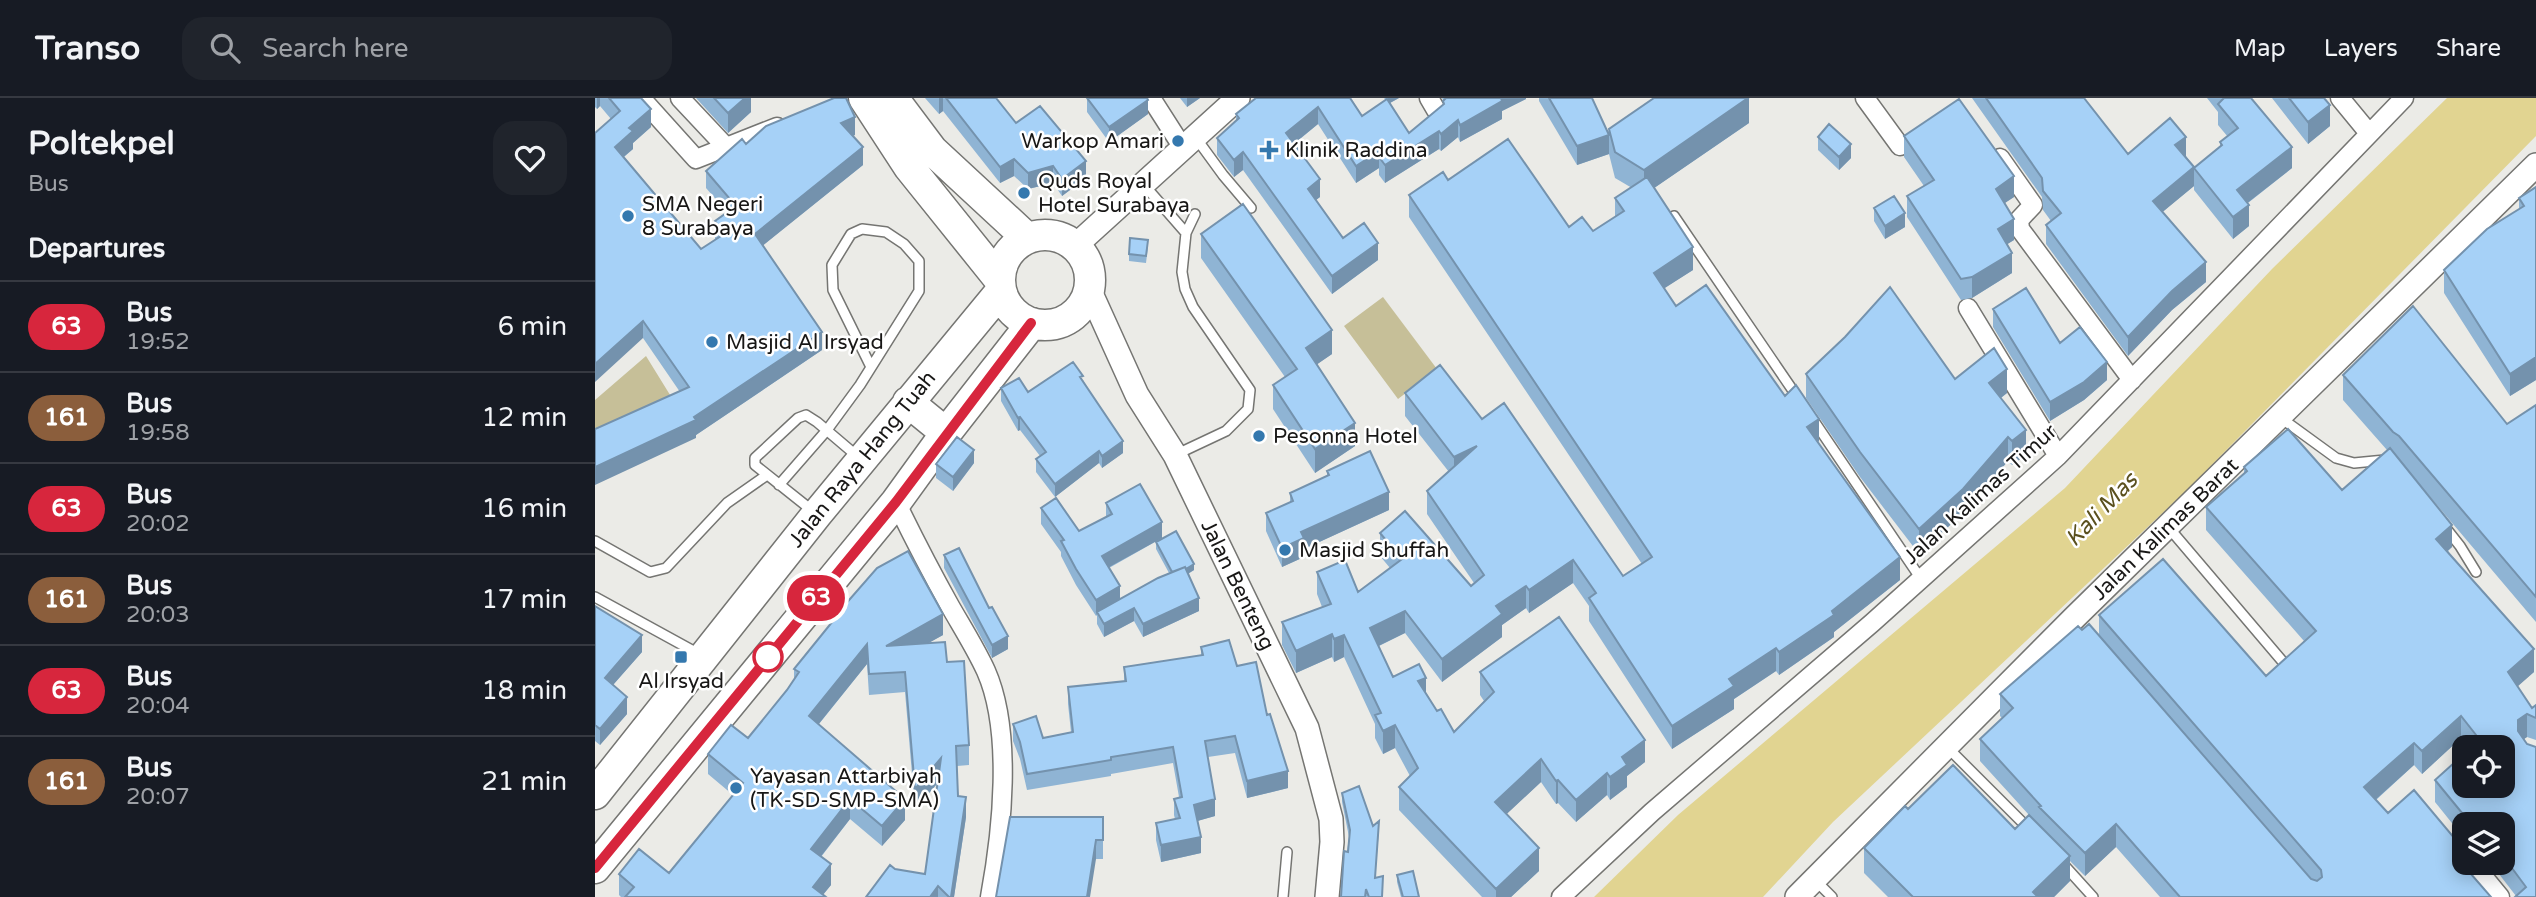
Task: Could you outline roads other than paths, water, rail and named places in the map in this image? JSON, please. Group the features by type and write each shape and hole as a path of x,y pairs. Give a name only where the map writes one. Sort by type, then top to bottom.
{"highway":[{"path":"864,98 909,167 1000,285 1012,312 1031,323 1050,325 1068,319 1082,306 1089,289 1090,273 1085,258 1075,246 1052,235 1027,238 1006,254 1000,285"},
{"path":"893,98 932,149 1027,238"},
{"name":"Jalan Raya Hang Tuah","path":"595,794 704,656 808,507 853,452 908,402 1000,285"},
{"path":"595,868 896,502 1031,323"},
{"path":"908,402 946,433"}],"street":[{"path":"641,98 693,158 699,159 799,118"},
{"path":"680,98 726,147"},
{"path":"1151,98 1190,143"},
{"path":"1075,246 1238,98"},
{"path":"1865,98 1900,146"},
{"path":"2340,98 2368,132"},
{"name":"Jalan Kalimas Timur","path":"1560,897 1652,812 1921,579 2058,456 2368,132 2404,98"},
{"path":"1988,140 2033,204 2018,223 2020,229 2132,380"},
{"name":"Jalan Kalimas Barat","path":"1797,897 1947,746 2078,624 2279,416 2536,165"},
{"name":"Jalan Benteng","path":"1089,289 1137,395 1175,454 1307,728 1331,820 1332,842 1327,897"},
{"path":"1968,308 2058,456"},
{"path":"896,502 987,672 998,711 1004,746 990,897"},
{"path":"2482,875 2500,897"}],"lane":[{"path":"1190,143 1223,175 1251,208"},
{"path":"1143,185 1186,233"},
{"path":"1175,454 1226,431 1248,409 1251,400 1250,390 1193,307 1185,289 1182,272 1186,233 1195,214"},
{"path":"1674,216 1921,579"},
{"path":"779,485 827,430 871,368 919,291 919,261 904,244 886,232 862,229 851,234 832,265 833,290 871,368"},
{"path":"808,507 755,466 755,458 802,415 809,416 853,452"},
{"path":"2279,416 2336,458 2354,463 2383,459 2394,465"},
{"path":"595,541 650,572 666,568 727,503 767,475"},
{"path":"2436,516 2476,572"},
{"path":"2169,528 2283,662"},
{"path":"595,597 704,656"},
{"path":"1947,746 2033,833"},
{"path":"1283,897 1287,852"},
{"path":"2061,862 2093,897"},
{"path":"1814,879 1832,897"}],"water":[{"name":"Kali Mas","path":"2447,98 2536,98 2536,136 2186,491 1833,822 1763,897 1594,897 1678,815 2065,488 2272,269"}],"place":[{"name":"Warkop Amari","path":"1178,141"},
{"name":"Klinik Raddina","path":"1269,150"},
{"name":"Quds Royal Hotel Surabaya","path":"1024,193"},
{"name":"SMA Negeri 8 Surabaya","path":"628,216"},
{"name":"Masjid Al Irsyad","path":"712,342"},
{"name":"Pesonna Hotel","path":"1259,436"},
{"name":"Masjid Shuffah","path":"1285,550"},
{"name":"Al Irsyad","path":"681,657"},
{"name":"Yayasan Attarbiyah (TK-SD-SMP-SMA)","path":"736,788"}]}
